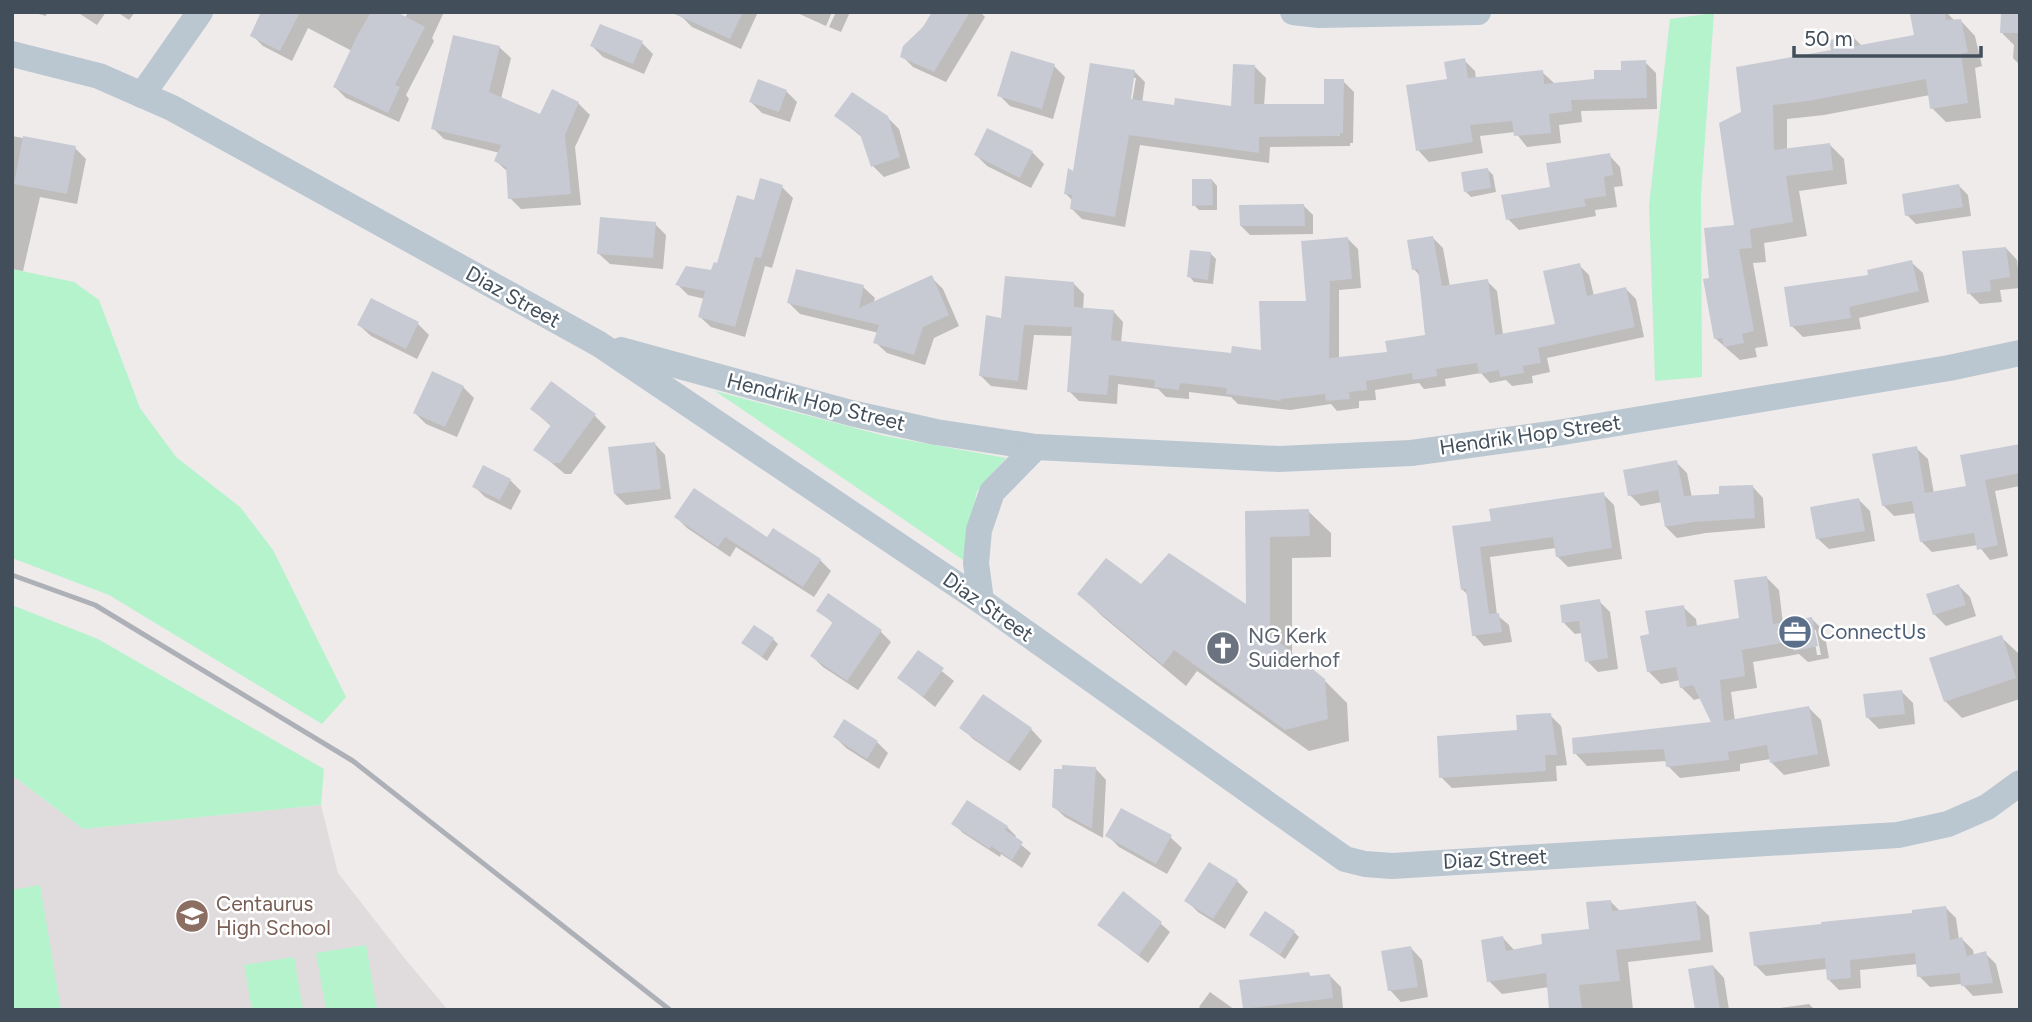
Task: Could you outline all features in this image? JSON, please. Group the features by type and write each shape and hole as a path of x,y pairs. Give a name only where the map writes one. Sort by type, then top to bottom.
{"street":[{"path":"142,95 200,12"},
{"path":"1293,12 1319,15 1478,12"},
{"name":"Diaz Street","path":"12,54 99,76 184,115 599,344 981,601 1345,859 1365,864 1405,865 1898,835 1948,824 1987,807 2020,783"},
{"name":"Hendrik Hop Street","path":"599,344 851,413 936,432 1035,447 1279,459 1411,453 1551,434 1949,368 2020,353"},
{"path":"981,601 976,563 979,530 992,492 1035,447"}],"shaded area":[{"name":"Centaurus High School","path":"12,775 83,829 321,805 338,873 448,1010 12,1010"}],"green space":[{"path":"1714,13 1701,195 1702,377 1655,381 1649,205 1670,19"},
{"path":"12,269 74,282 99,300 140,408 176,457 240,507 273,550 346,697 322,724 109,595 12,558"},
{"path":"715,391 885,436 1006,458 977,491 972,514 969,564"},
{"path":"12,605 98,639 324,769 321,805 83,829 12,775"},
{"path":"40,885 61,1010 12,1010 12,890"},
{"path":"366,945 377,1010 326,1010 316,953"},
{"path":"294,957 303,1010 252,1010 244,965"}],"building":[{"path":"261,12 300,12 280,51 250,36"},
{"path":"371,12 397,12 425,27 395,85 400,87 388,113 333,87"},
{"path":"670,12 743,12 730,39"},
{"path":"932,12 970,12 934,72 900,57 903,46 923,27"},
{"path":"1945,12 1946,20 1961,19 1968,52 1961,54 1968,103 1930,109 1926,79 1773,105 1774,150 1830,143 1833,170 1786,176 1793,222 1750,229 1752,248 1739,249 1754,331 1742,334 1744,343 1724,347 1722,338 1714,339 1703,279 1709,278 1704,228 1734,225 1719,123 1741,112 1736,67 1831,50 1829,40 1854,35 1855,46 1914,35 1910,14"},
{"path":"2001,12 2020,12 2020,33 2000,33"},
{"path":"600,24 643,41 633,64 590,46"},
{"path":"453,35 500,46 489,92 540,114 552,89 579,102 565,135 571,194 508,199 506,167 494,161 501,145 431,129"},
{"path":"1011,51 1055,64 1042,109 997,96"},
{"path":"1465,58 1468,78 1543,70 1544,84 1594,79 1594,70 1621,70 1621,61 1646,60 1647,98 1571,100 1572,111 1549,114 1551,133 1514,136 1512,121 1470,125 1473,142 1416,151 1406,85 1447,79 1444,62"},
{"path":"1090,63 1135,70 1131,99 1174,105 1175,98 1231,106 1233,64 1255,65 1254,104 1324,104 1324,79 1344,79 1343,133 1340,133 1340,136 1259,137 1259,153 1129,135 1115,217 1070,209 1072,195 1064,194 1068,168 1073,171"},
{"path":"758,79 787,90 779,112 749,102"},
{"path":"852,92 888,116 900,157 871,167 860,134 834,116"},
{"path":"987,128 1033,151 1020,178 974,155"},
{"path":"23,136 76,146 67,194 14,184"},
{"path":"1610,153 1613,175 1604,177 1606,196 1584,199 1586,206 1506,220 1501,195 1550,187 1546,163"},
{"path":"1488,168 1491,188 1464,192 1461,172"},
{"path":"760,178 783,185 761,258 755,257 735,327 698,317 705,291 675,285 686,266 711,270 714,262 717,263 737,195 754,200"},
{"path":"1192,179 1212,179 1213,205 1192,206"},
{"path":"1959,184 1963,207 1905,216 1902,194"},
{"path":"1304,204 1305,226 1240,226 1239,205"},
{"path":"600,217 656,222 653,258 597,254"},
{"path":"1433,236 1442,286 1488,279 1495,335 1555,324 1543,271 1580,263 1587,296 1626,287 1635,327 1538,348 1541,363 1523,366 1524,373 1500,377 1499,370 1479,374 1477,363 1436,369 1437,376 1413,380 1412,373 1366,381 1367,390 1349,392 1350,399 1326,401 1325,394 1281,401 1226,394 1227,388 1180,383 1179,390 1154,387 1155,380 1109,375 1107,395 1067,392 1072,327 1024,325 1018,381 979,376 986,315 1001,318 1005,276 1074,282 1074,307 1114,310 1111,340 1231,353 1232,346 1261,350 1259,301 1306,301 1301,241 1348,237 1352,279 1330,281 1329,358 1387,352 1385,341 1425,335 1418,269 1412,270 1407,240"},
{"path":"2006,247 2010,277 1990,280 1991,291 1967,294 1962,251"},
{"path":"1190,250 1211,252 1208,280 1187,277"},
{"path":"1912,260 1919,291 1849,307 1851,318 1790,327 1784,287 1868,275 1867,270"},
{"path":"796,269 864,285 859,308 932,275 949,315 923,327 914,355 873,343 879,325 787,303"},
{"path":"371,298 419,322 406,349 357,325"},
{"path":"432,371 464,386 445,427 413,413"},
{"path":"551,381 596,414 560,463 552,463 533,450 551,425 530,409"},
{"path":"655,442 661,489 614,494 608,447"},
{"path":"2020,444 2020,473 1985,480 1998,545 1977,550 1974,533 1920,542 1912,501 1882,506 1872,454 1917,446 1925,493 1966,486 1960,455"},
{"path":"1677,460 1684,496 1719,494 1719,486 1753,485 1755,518 1665,527 1658,490 1628,496 1623,470"},
{"path":"483,465 511,479 500,500 472,487"},
{"path":"694,488 767,537 773,528 821,559 803,587 725,537 718,547 674,517"},
{"path":"1604,492 1612,548 1556,557 1553,537 1480,547 1489,614 1499,613 1502,632 1472,636 1466,589 1461,590 1452,526 1491,521 1489,509"},
{"path":"1859,498 1865,531 1816,539 1810,507"},
{"path":"1309,509 1310,536 1270,537 1270,635 1325,679 1328,719 1285,730 1174,650 1163,665 1077,594 1106,558 1141,584 1169,553 1246,604 1245,511"},
{"path":"1767,576 1773,624 1812,617 1818,646 1794,651 1792,641 1742,650 1745,676 1720,680 1724,721 1809,706 1818,754 1770,763 1767,745 1728,752 1729,760 1666,767 1664,749 1573,754 1572,738 1711,722 1693,685 1680,688 1676,667 1647,672 1640,636 1649,634 1645,611 1684,605 1687,627 1739,618 1734,580"},
{"path":"1959,584 1966,605 1933,615 1926,594"},
{"path":"828,593 882,630 847,681 810,656 833,622 816,611"},
{"path":"1600,599 1608,658 1585,662 1579,621 1562,623 1560,605"},
{"path":"754,625 774,638 762,657 741,643"},
{"path":"2002,635 2016,678 1944,702 1929,658"},
{"path":"918,650 944,668 923,697 897,678"},
{"path":"1902,690 1905,714 1866,718 1863,694"},
{"path":"983,694 1032,728 1008,762 959,728"},
{"path":"1551,713 1557,755 1545,755 1546,771 1439,778 1437,736 1517,730 1516,715"},
{"path":"844,719 878,741 867,759 833,737"},
{"path":"1062,765 1096,767 1092,829 1052,807 1054,769 1062,769"},
{"path":"967,800 1008,826 1005,830 1023,842 1012,860 951,824"},
{"path":"1121,808 1172,835 1156,864 1105,836"},
{"path":"1209,862 1238,880 1213,919 1184,901"},
{"path":"1123,891 1162,922 1139,955 1097,925"},
{"path":"1611,900 1612,911 1696,901 1701,940 1616,950 1620,981 1579,985 1582,1010 1549,1010 1546,973 1487,982 1481,940 1503,936 1506,951 1542,944 1541,934 1589,929 1586,902"},
{"path":"1946,906 1950,940 1962,937 1967,956 1986,951 1993,983 1961,986 1960,973 1917,977 1915,953 1850,960 1851,978 1827,980 1825,958 1754,966 1749,932 1912,913 1912,910"},
{"path":"1265,911 1295,931 1280,955 1249,935"},
{"path":"1411,946 1418,987 1388,991 1381,951"},
{"path":"1713,965 1720,1010 1695,1010 1688,969"},
{"path":"1309,972 1310,976 1330,974 1333,998 1243,1009 1239,980"}],"railway":[{"path":"12,575 95,605 353,761 670,1010"}],"place":[{"name":"ConnectUs","path":"1795,632"},
{"name":"NG Kerk Suiderhof","path":"1223,648"},
{"name":"Centaurus High School","path":"192,916"}]}
